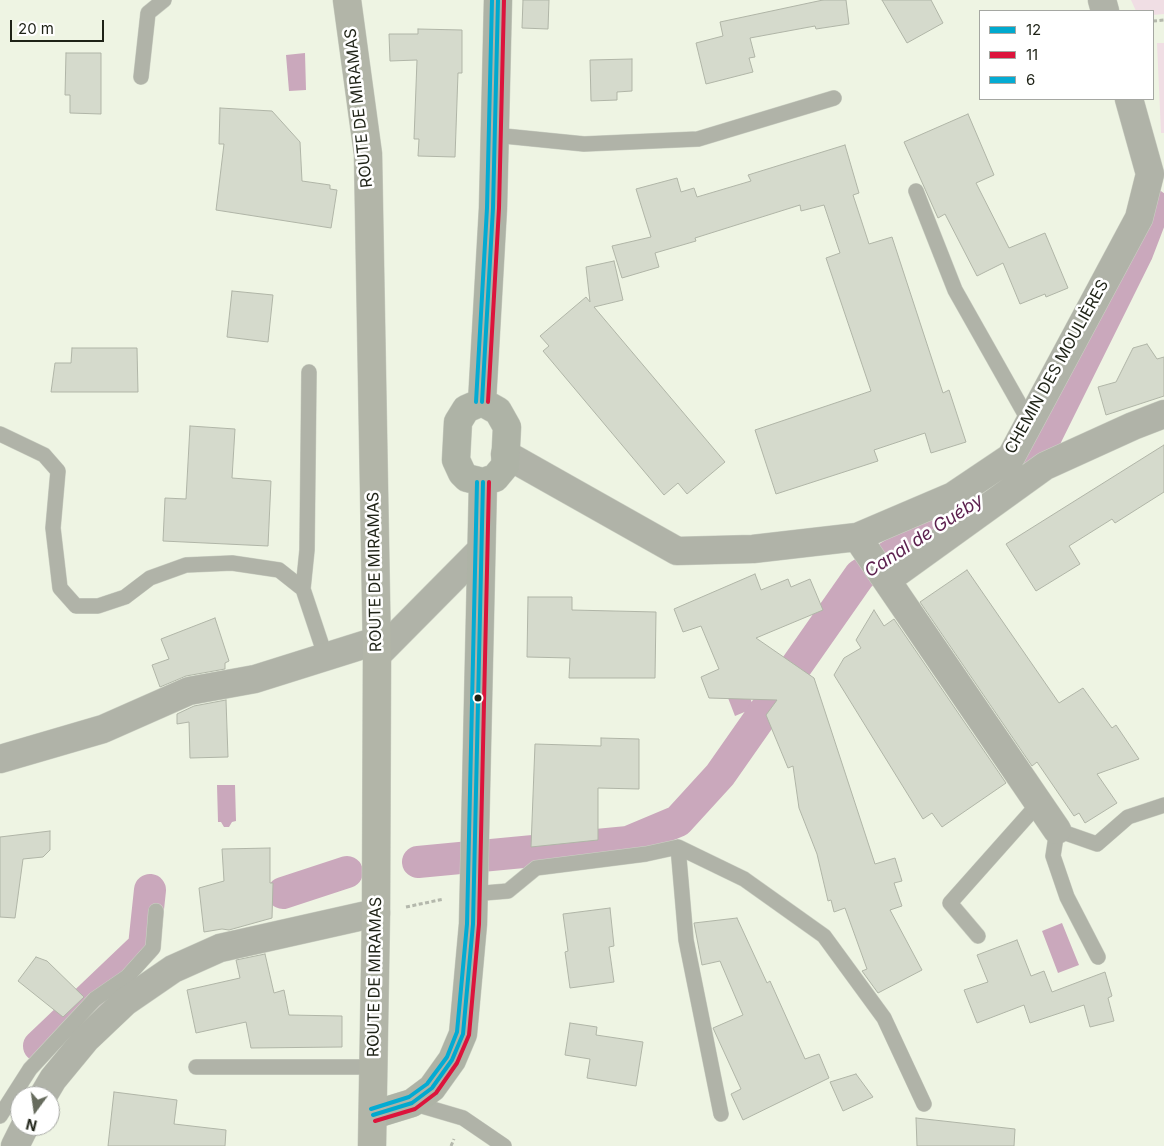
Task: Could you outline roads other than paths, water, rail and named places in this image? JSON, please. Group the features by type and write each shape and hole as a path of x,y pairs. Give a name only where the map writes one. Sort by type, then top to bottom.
{"main road":[{"name":"ROUTE DE MIRAMAS","path":"347,0 368,154 377,648 376,913 372,1146"}],"street":[{"path":"482,402 498,0"},
{"name":"CHEMIN DES MOULIÈRES","path":"506,454 677,552 753,549 857,537 953,496 1010,457 1138,218 1150,174 1130,100"},
{"path":"482,402 491,405 504,418 507,427 506,454 502,472 495,478 483,482 467,478 462,473 456,460 458,422 466,409 482,402"},
{"path":"887,580 1045,466 1164,414"},
{"path":"373,1115 412,1103 432,1088 452,1060 463,1034 473,924 472,894 483,482"},
{"path":"857,537 1058,830"},
{"path":"0,759 103,729 189,691 255,679 326,658 377,648 481,550"},
{"path":"49,1086 93,1033 125,1002 174,969 220,948 376,913"}],"lane":[{"path":"141,77 148,13 164,0"},
{"path":"494,136 584,144 698,139 834,98"},
{"path":"916,191 955,290 1030,421"},
{"path":"309,372 307,550 303,589 326,658"},
{"path":"0,434 44,454 58,471 53,528 60,588 76,606 98,606 125,596 150,578 186,565 232,563 279,570 303,589"},
{"path":"978,936 950,903 1039,802"},
{"path":"1098,957 1067,897 1053,856 1058,830 1097,844 1128,817 1164,805"},
{"path":"678,847 686,940 721,1114"},
{"path":"472,894 508,891 536,868 646,854 678,847 744,879 824,936 884,1018 924,1104"},
{"path":"0,1116 30,1069 95,999 127,977 153,948 156,912"},
{"path":"196,1067 374,1067"},
{"path":"412,1103 463,1118 504,1146"}],"waterway":[{"name":"Canal de Guéby","path":"418,862 628,842 678,821 720,775 860,575 1031,467 1137,253 1150,219 1153,205"},
{"name":"Canal de Guéby","path":"283,893 347,872"},
{"name":"Canal de Guéby","path":"39,1046 144,946 150,890"}]}
